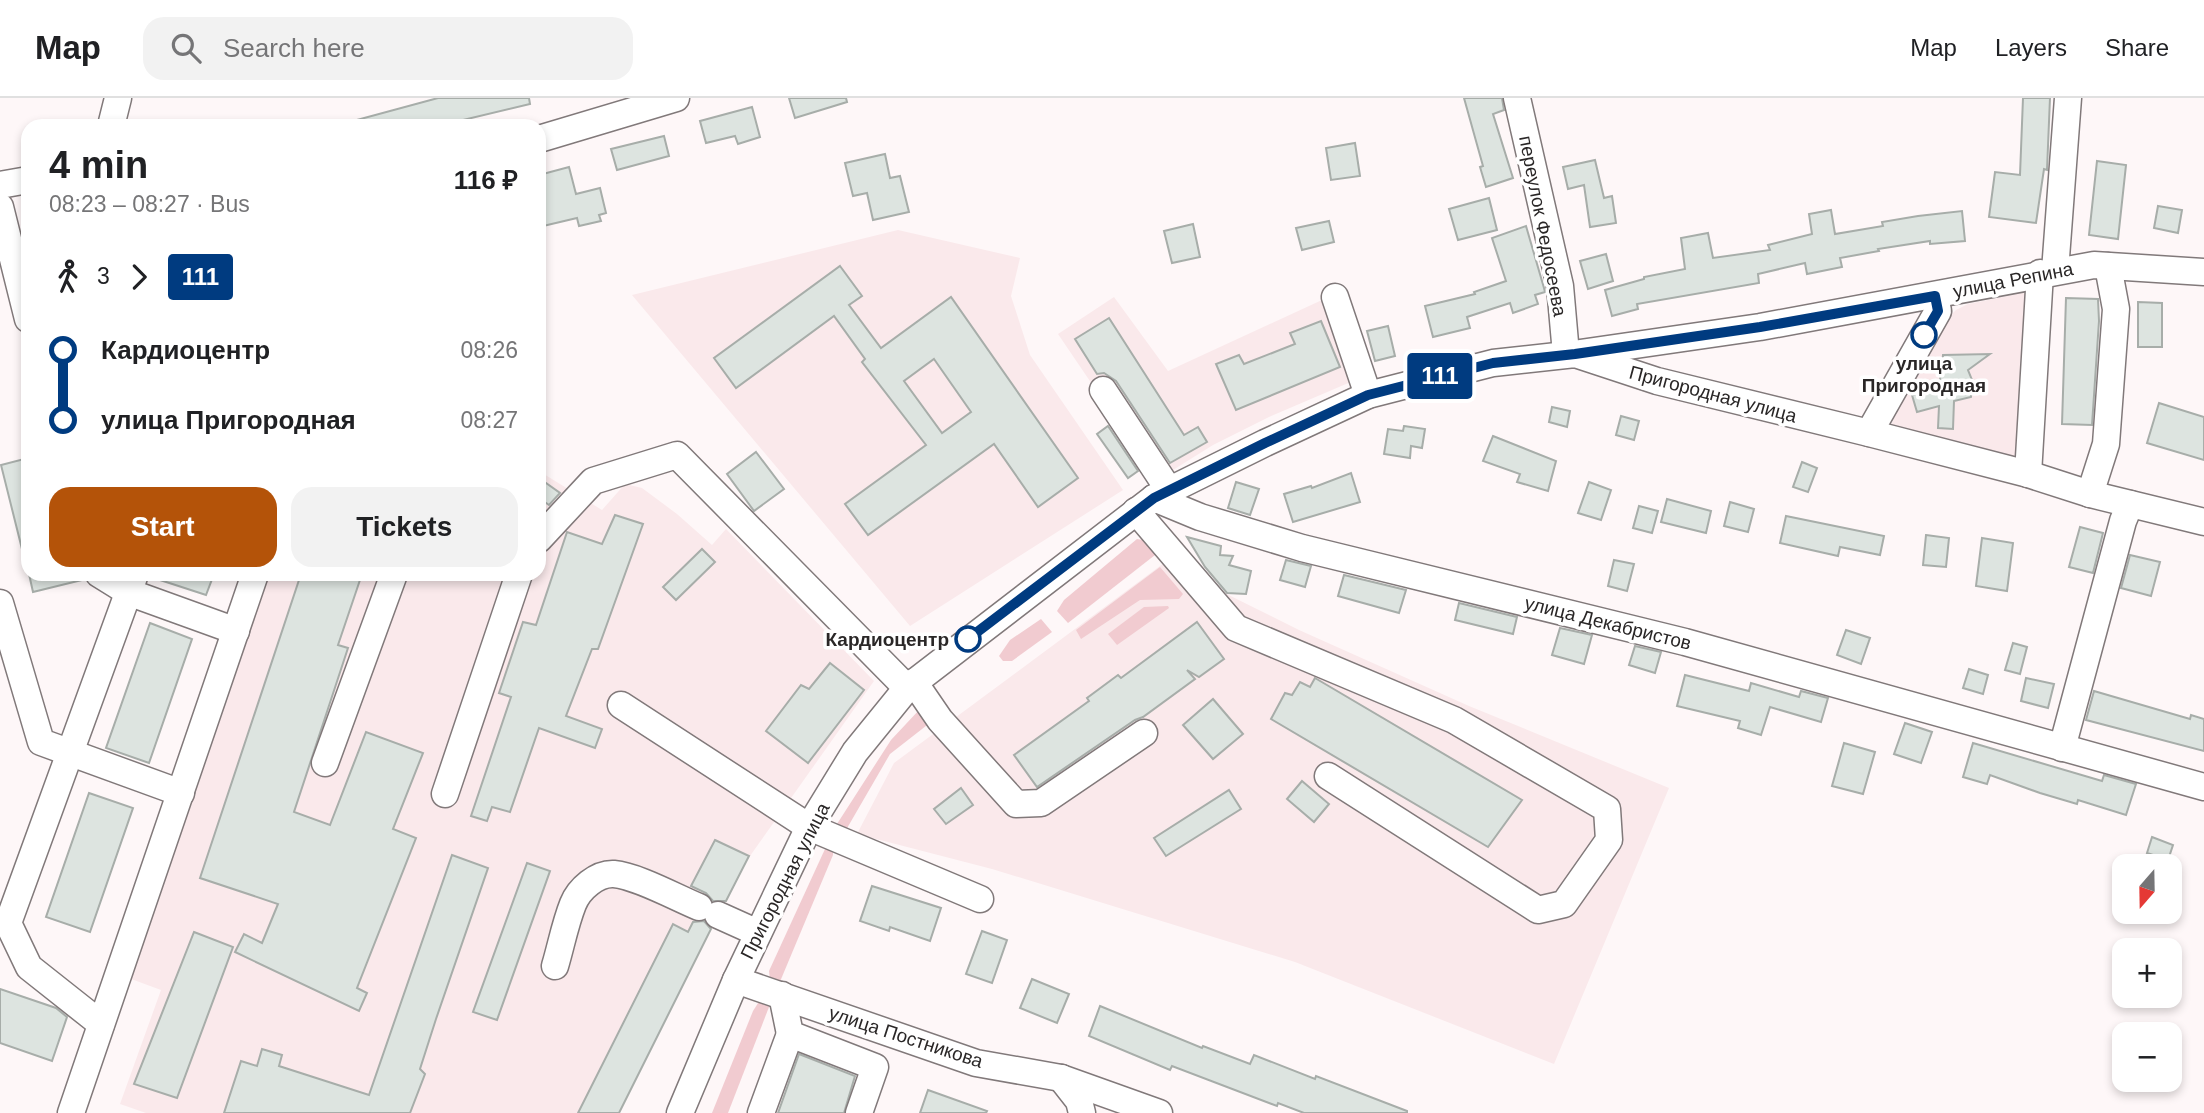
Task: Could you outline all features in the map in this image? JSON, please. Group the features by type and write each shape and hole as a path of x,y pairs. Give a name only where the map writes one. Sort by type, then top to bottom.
{"street":[{"path":"113,119 118,98"},
{"path":"546,137 676,98"},
{"name":"переулок Федосеева","path":"1517,98 1560,286 1570,354"},
{"path":"2028,474 2068,98"},
{"path":"0,185 21,181"},
{"path":"0,207 21,292"},
{"name":"улица Репина","path":"1570,354 1760,327 2094,265 2204,272"},
{"path":"2090,494 2106,444 2116,309 2108,266"},
{"path":"1869,433 1938,311 1935,296"},
{"path":"1335,297 1368,395"},
{"name":"Пригородная улица","path":"680,1113 736,980 809,827 855,752 911,685 1153,500 1368,395 1493,363 1570,354 1657,381 1869,433 2028,474 2090,494 2204,522"},
{"path":"1104,390 1153,500 1236,628 1454,720 1607,808 1609,840 1564,904 1538,910 1328,776"},
{"path":"546,531 593,481 677,455 911,685 1016,804 1041,803 1144,733"},
{"name":"улица Декабристов","path":"1153,500 1303,548 1685,642 2204,786"},
{"path":"2062,748 2123,521 2130,504"},
{"path":"71,1113 253,581"},
{"path":"326,763 391,581"},
{"path":"445,794 517,581"},
{"path":"101,1024 29,967 4,918 13,879 70,753 132,583 236,631"},
{"path":"0,603 41,742 181,793"},
{"path":"621,705 809,827 980,899"},
{"path":"555,966 574,901 586,885 597,878 612,874 630,878 758,933"},
{"name":"улица Постникова","path":"736,980 976,1063 1061,1078 1159,1113"},
{"path":"761,1113 790,1034 782,995"},
{"path":"790,1034 875,1067 859,1113"},
{"path":"1061,1078 1079,1101 1082,1113"}],"shaded area":[{"path":"898,230 1020,258 1011,296 1030,355 1123,490 910,626 632,295"},
{"path":"2047,288 2036,468 1891,425 1923,355 1939,327 1956,310 1968,304"},
{"path":"1114,297 1168,371 1322,300 1353,381 1269,417 1213,445 1157,480 1058,334"},
{"path":"546,475 602,510 625,484 642,488 712,545 726,529 874,681 745,863 737,863 699,928 613,1113 146,1113 120,1104 161,990 123,976 261,581 546,581"},
{"path":"1137,539 1149,541 1156,549 1155,555 1068,623 1057,611 1064,600"},
{"path":"1164,563 1299,630 1469,706 1669,788 1554,1064 1295,962 992,869 857,834 894,763"},
{"path":"1160,567 1183,594 1179,599 1140,600 1081,639 1076,630"},
{"path":"1144,607 1169,608 1117,645 1108,634"},
{"path":"1041,619 1052,632 1012,661 1003,661 999,656 1010,640"},
{"path":"920,709 931,722 890,754 846,830 837,829 837,824 891,740"},
{"path":"825,849 833,851 833,855 779,984 770,980 769,971"},
{"path":"760,1000 768,1002 769,1007 728,1113 712,1113 753,1011"}],"building":[{"path":"438,98 529,98 530,104 467,119 360,119"},
{"path":"789,98 846,98 847,102 795,118"},
{"path":"1464,98 1502,98 1504,110 1493,114 1513,178 1486,187 1480,167 1483,166"},
{"path":"2023,98 2050,98 2047,170 2044,169 2036,223 1989,217 1995,172 2020,175"},
{"path":"752,107 760,137 738,144 735,136 706,143 700,121"},
{"path":"664,136 669,156 617,170 611,149"},
{"path":"1355,143 1360,176 1331,180 1326,148"},
{"path":"885,154 890,178 900,176 909,212 873,220 867,193 853,196 845,163"},
{"path":"1595,160 1604,198 1612,196 1616,223 1590,227 1584,185 1568,189 1563,167"},
{"path":"2097,161 2126,165 2118,239 2089,235"},
{"path":"569,167 576,194 600,188 606,213 599,215 601,221 579,226 577,218 546,225 546,173"},
{"path":"1489,198 1497,230 1458,240 1449,209"},
{"path":"2158,206 2182,210 2178,233 2154,228"},
{"path":"1831,210 1835,234 1883,226 1882,222 1962,211 1965,241 1930,244 1930,241 1878,249 1879,251 1840,258 1842,267 1807,274 1805,263 1758,274 1759,283 1637,304 1638,309 1612,316 1605,290 1644,277 1685,269 1681,238 1708,233 1713,258 1770,250 1768,245 1812,234 1809,214"},
{"path":"1329,221 1334,242 1302,250 1296,228"},
{"path":"1193,224 1200,257 1172,263 1164,231"},
{"path":"1526,226 1545,292 1535,295 1538,304 1513,313 1510,303 1467,317 1470,328 1433,337 1425,306 1475,294 1474,292 1506,281 1492,238"},
{"path":"1606,254 1613,281 1588,289 1580,261"},
{"path":"840,266 862,296 849,305 881,348 951,297 1078,478 1038,507 994,444 868,535 845,504 926,445 862,362 865,359 834,316 736,388 714,358","holes":["934,359 971,412 942,433 904,381"]},
{"path":"2066,298 2098,299 2092,425 2062,424"},
{"path":"2138,302 2162,303 2162,347 2138,347"},
{"path":"1109,318 1184,435 1198,427 1207,442 1170,463 1116,381 1104,373 1097,374 1075,339"},
{"path":"1321,321 1340,367 1236,410 1216,364 1239,355 1244,364 1295,344 1290,333"},
{"path":"1388,326 1395,356 1375,361 1367,331"},
{"path":"1990,354 1968,370 1972,380 1971,397 1954,401 1953,429 1938,428 1939,406 1917,412 1912,395 1939,388 1943,355"},
{"path":"2159,403 2204,417 2204,460 2147,443"},
{"path":"1552,407 1570,411 1567,427 1549,422"},
{"path":"1621,416 1639,421 1634,440 1616,435"},
{"path":"1108,426 1138,471 1128,478 1097,434"},
{"path":"1404,426 1425,429 1422,448 1411,446 1410,458 1384,454 1388,429 1403,431"},
{"path":"1493,436 1556,461 1548,491 1517,482 1520,474 1483,461"},
{"path":"756,452 784,489 754,511 727,474"},
{"path":"21,460 21,545 1,465"},
{"path":"1802,462 1817,468 1808,492 1793,487"},
{"path":"1351,473 1360,502 1293,522 1284,494 1311,486 1312,488"},
{"path":"1236,482 1259,489 1250,515 1228,508"},
{"path":"1589,482 1611,490 1601,520 1578,513"},
{"path":"546,483 560,493 549,505 546,503"},
{"path":"1667,499 1711,511 1706,533 1661,522"},
{"path":"1730,502 1754,509 1748,532 1724,526"},
{"path":"1639,506 1658,511 1652,533 1633,528"},
{"path":"615,515 643,524 598,649 592,649 566,716 602,729 595,748 539,728 510,812 492,807 487,821 471,816 511,697 499,693 523,622 536,625 567,532 602,544"},
{"path":"1786,516 1884,536 1880,555 1840,547 1838,556 1780,543"},
{"path":"2080,527 2103,533 2093,573 2069,567"},
{"path":"1926,535 1949,538 1946,567 1923,565"},
{"path":"1187,537 1221,546 1220,555 1233,556 1229,565 1251,571 1246,594 1227,593 1205,567"},
{"path":"1982,538 2013,543 2007,591 1976,586"},
{"path":"702,549 715,562 676,600 663,587"},
{"path":"2130,555 2160,562 2151,596 2121,588"},
{"path":"1286,560 1311,566 1305,587 1280,580"},
{"path":"1614,560 1634,564 1627,591 1608,586"},
{"path":"1344,575 1406,590 1399,613 1338,596"},
{"path":"31,581 78,581 33,592"},
{"path":"163,581 211,581 206,595"},
{"path":"299,581 360,581 338,645 348,648 294,812 330,825 366,732 423,753 393,829 416,838 357,988 367,993 359,1011 235,952 244,934 262,943 278,904 200,878"},
{"path":"1459,603 1517,617 1513,634 1455,620"},
{"path":"1197,622 1224,659 1199,677 1187,670 1195,679 1037,787 1014,755 1089,701 1087,698 1118,675 1121,678"},
{"path":"150,623 192,639 149,763 106,748"},
{"path":"1560,628 1592,635 1584,664 1552,655"},
{"path":"1846,630 1870,638 1861,664 1837,655"},
{"path":"2013,643 2027,647 2020,674 2005,670"},
{"path":"1635,646 1661,652 1655,673 1629,665"},
{"path":"830,663 864,690 808,763 766,731 801,685 809,689"},
{"path":"1969,669 1988,675 1983,694 1963,688"},
{"path":"1685,675 1749,691 1751,683 1799,697 1801,691 1828,698 1821,722 1770,707 1761,735 1738,728 1740,721 1677,706"},
{"path":"1315,678 1522,800 1488,847 1271,719 1285,693 1292,695 1300,682 1310,687"},
{"path":"2026,678 2054,684 2048,708 2021,701"},
{"path":"2094,691 2190,719 2191,715 2204,719 2204,751 2086,720"},
{"path":"1213,699 1243,734 1213,759 1183,725"},
{"path":"1905,723 1932,732 1921,763 1894,754"},
{"path":"1844,743 1875,752 1863,794 1832,786"},
{"path":"1973,743 2102,781 2104,775 2136,784 2126,815 2078,800 2077,804 1990,775 1987,784 1963,777"},
{"path":"1302,781 1329,804 1314,822 1287,799"},
{"path":"961,788 973,805 946,824 934,809"},
{"path":"1229,790 1241,809 1166,856 1154,838"},
{"path":"89,793 133,808 90,932 46,917"},
{"path":"2152,837 2173,845 2170,854 2147,853"},
{"path":"715,840 749,856 726,901 713,901 706,893 691,886"},
{"path":"452,855 488,868 420,1069 425,1074 410,1113 224,1113 241,1061 257,1066 262,1049 282,1055 279,1066 369,1095"},
{"path":"527,863 550,871 497,1020 473,1012"},
{"path":"872,886 941,908 930,941 890,927 889,931 860,921"},
{"path":"704,921 711,929 619,1113 578,1113 673,924 688,932 693,922"},
{"path":"982,931 1007,940 992,983 966,974"},
{"path":"194,932 233,947 177,1098 134,1084"},
{"path":"1032,979 1069,994 1057,1023 1020,1008"},
{"path":"0,989 56,1008 67,1017 52,1061 0,1043"},
{"path":"1100,1006 1202,1048 1203,1046 1250,1064 1254,1055 1315,1079 1316,1076 1407,1113 1304,1113 1278,1103 1277,1106 1172,1066 1170,1070 1089,1036"},
{"path":"799,1054 855,1076 844,1113 778,1113"},
{"path":"928,1090 987,1111 920,1113"}],"bus line":[{"name":"111","path":"968,639 1154,498 1368,395 1493,363 1760,327 1935,296 1938,311 1924,335"}],"place":[{"name":"улица Пригородная","path":"1924,335"},
{"name":"Кардиоцентр","path":"968,639"}]}
